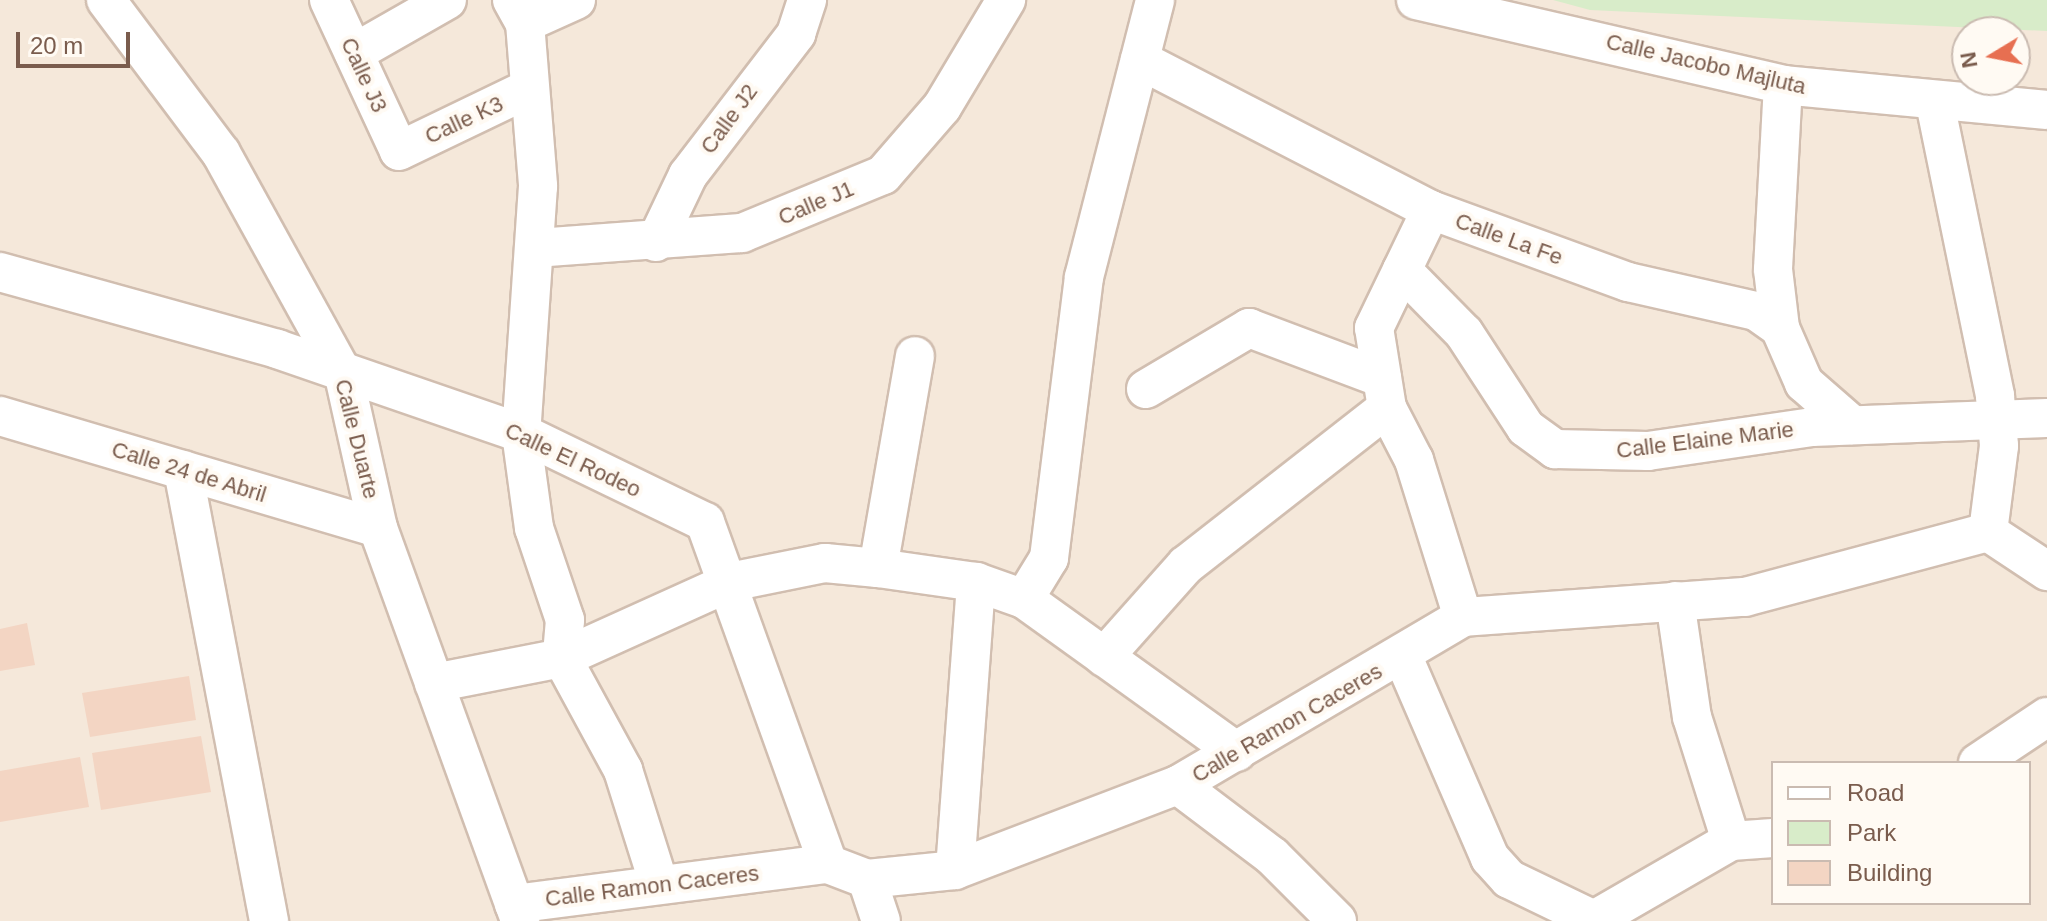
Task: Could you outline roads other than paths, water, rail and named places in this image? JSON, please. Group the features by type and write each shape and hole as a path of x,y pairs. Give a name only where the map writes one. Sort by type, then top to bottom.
{"street":[{"name":"Calle Duarte","path":"106,0 221,153 344,376 378,528 517,913"},
{"name":"Calle J3","path":"329,0 399,151"},
{"path":"354,53 447,0"},
{"path":"576,0 518,11 530,88 536,248 521,433 534,528 565,620 562,658 623,770 659,884"},
{"name":"Calle J2","path":"656,242 688,175 796,34 807,0"},
{"name":"Calle J1","path":"536,248 656,242 742,233 883,175 942,107 1006,0"},
{"path":"1024,599 1049,558 1084,277 1155,0"},
{"name":"Calle Jacobo Majluta","path":"1416,0 1783,85 1935,103 2047,110"},
{"name":"Calle La Fe","path":"1140,60 1431,210 1628,282 1756,311 1780,328"},
{"path":"1783,85 1773,269 1780,328 1804,383 1852,425"},
{"name":"Calle K3","path":"399,151 530,88"},
{"path":"1935,103 1996,417 1988,532 2047,571"},
{"path":"1431,210 1374,328 1384,393 1414,460 1463,617"},
{"name":"Calle Elaine Marie","path":"1402,270 1464,333 1526,428 1555,449 1648,451 1852,425 1996,417 2047,418"},
{"name":"Calle El Rodeo","path":"0,272 277,349 344,376 521,433 705,522 730,582 828,864"},
{"path":"1146,389 1249,328 1384,393"},
{"path":"878,568 915,356"},
{"path":"1104,657 1186,565 1384,393"},
{"name":"Calle 24 de Abril","path":"0,416 378,528"},
{"path":"183,470 269,921"},
{"name":"Calle Ramon Caceres","path":"517,913 659,884 828,864 867,879 955,870 1178,785 1403,657 1463,617 1745,597 1988,532"},
{"path":"434,683 562,658 730,582 825,563 976,582 1024,599 1237,752"},
{"path":"955,870 976,582"},
{"path":"1675,601 1692,717 1731,841"},
{"path":"1403,657 1490,858 1509,879 1595,920 1731,841 1771,838"},
{"path":"1981,761 2047,717"},
{"path":"1178,785 1272,856 1337,921"},
{"path":"867,879 881,921"}]}
